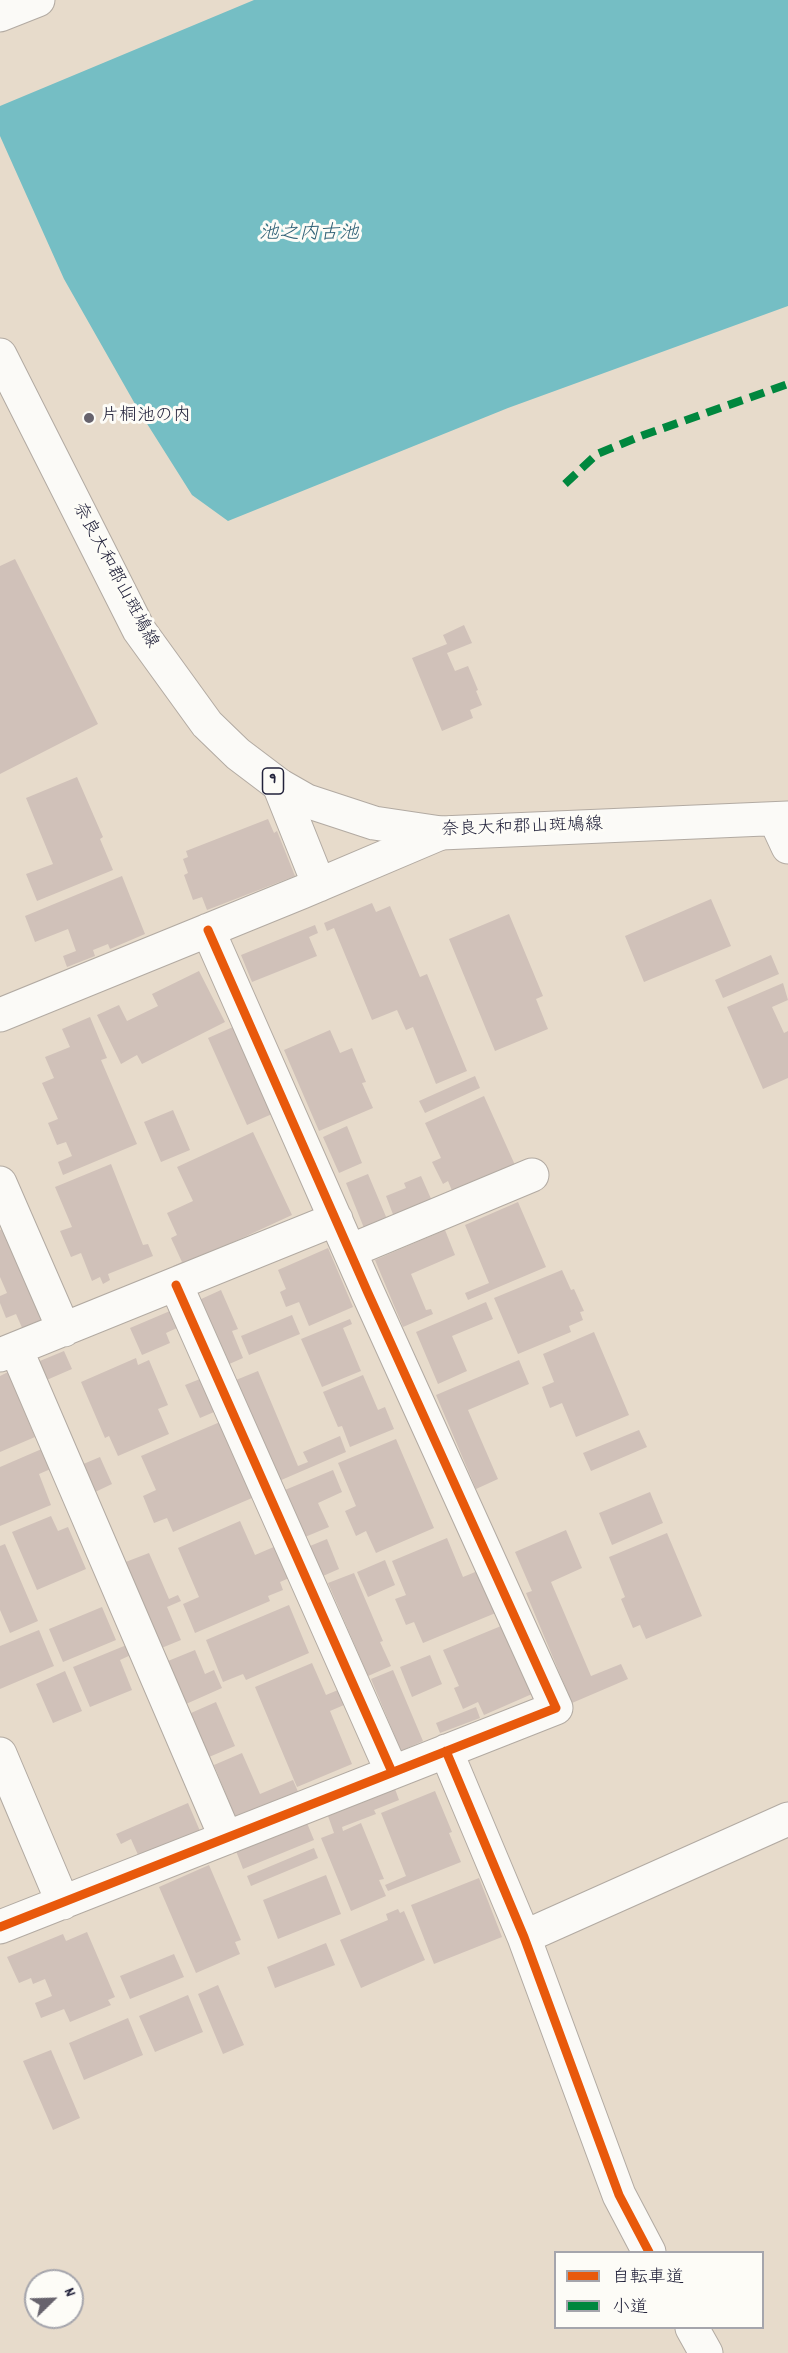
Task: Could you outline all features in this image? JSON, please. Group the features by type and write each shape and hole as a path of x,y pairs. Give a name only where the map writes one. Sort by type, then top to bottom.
{"street":[{"path":"0,15 38,0"},
{"name":"奈良大和郡山斑鳩線","path":"0,355 139,630 207,724 238,754 279,785 307,801 374,823 441,833 784,828"},
{"path":"279,785 319,885"},
{"path":"0,1015 441,833"},
{"path":"0,1927 556,1708 208,930"},
{"path":"350,1251 532,1175"},
{"path":"0,1183 64,1330"},
{"path":"226,1838 8,1352 336,1219"},
{"path":"176,1285 392,1772"},
{"path":"446,1751 524,1937 619,2195 648,2251"},
{"path":"0,1754 63,1902"},
{"path":"524,1937 788,1820"},
{"path":"693,2329 706,2353"}],"water":[{"name":"池之内古池","path":"254,0 788,0 788,306 508,408 228,521 192,495 139,411 64,279 0,136 0,106"}],"building":[{"path":"15,559 98,724 0,774 0,566"},
{"path":"464,625 472,643 447,653 455,671 468,666 482,705 470,710 473,718 442,731 412,658 447,644 443,635"},
{"path":"77,777 103,837 100,839 113,870 37,901 26,874 53,864 26,798"},
{"path":"268,819 274,833 277,831 295,876 207,910 202,897 193,900 184,875 188,873 183,859 188,857 186,851"},
{"path":"122,876 145,934 110,949 108,944 93,950 95,956 67,967 63,956 76,951 68,929 35,942 25,916"},
{"path":"711,899 731,946 644,982 625,936"},
{"path":"372,903 376,912 390,906 420,977 427,974 467,1071 436,1084 413,1027 406,1030 397,1010 372,1020 334,928 327,931 324,923"},
{"path":"509,914 543,996 536,999 548,1029 495,1051 449,939"},
{"path":"315,925 318,933 309,937 317,956 252,982 241,955"},
{"path":"771,955 779,974 723,998 715,980"},
{"path":"199,971 225,1022 142,1064 137,1055 121,1064 97,1015 119,1005 127,1021 158,1006 152,994"},
{"path":"783,983 788,1000 772,1007 784,1033 788,1031 788,1078 763,1089 727,1007"},
{"path":"90,1017 107,1058 101,1060 137,1144 63,1175 58,1162 72,1156 66,1142 57,1145 48,1123 58,1119 42,1083 54,1078 45,1057 70,1047 62,1029"},
{"path":"233,1027 272,1114 247,1125 208,1038"},
{"path":"330,1030 340,1053 352,1048 366,1082 362,1083 373,1108 319,1131 284,1050"},
{"path":"475,1076 480,1088 425,1113 419,1101"},
{"path":"484,1096 515,1165 453,1193 448,1181 443,1184 432,1162 441,1158 425,1123"},
{"path":"173,1110 190,1150 161,1162 144,1122"},
{"path":"347,1126 362,1163 339,1173 323,1137"},
{"path":"253,1132 292,1215 175,1269 173,1266 182,1262 171,1238 177,1235 167,1213 193,1201 177,1167"},
{"path":"111,1164 143,1245 148,1244 153,1256 108,1274 110,1280 103,1284 100,1277 92,1281 81,1253 71,1257 60,1231 72,1227 55,1187"},
{"path":"368,1174 387,1219 364,1228 346,1183"},
{"path":"421,1176 432,1201 394,1217 386,1196 406,1188 404,1183"},
{"path":"518,1202 546,1267 468,1300 465,1293 489,1283 465,1225"},
{"path":"11,1226 52,1318 23,1330 16,1314 6,1318 0,1303 0,1296 7,1293 0,1277 0,1230"},
{"path":"445,1230 455,1255 411,1274 426,1310 431,1309 433,1314 403,1327 375,1260"},
{"path":"328,1248 353,1307 309,1326 299,1302 286,1307 280,1292 286,1289 278,1270"},
{"path":"562,1270 584,1311 580,1312 583,1320 569,1326 571,1332 518,1354 494,1298"},
{"path":"221,1290 238,1329 232,1331 243,1358 227,1365 199,1300"},
{"path":"486,1302 493,1319 452,1336 467,1371 438,1384 416,1332"},
{"path":"170,1311 177,1328 166,1333 170,1343 142,1355 130,1328"},
{"path":"292,1315 300,1334 249,1355 241,1336"},
{"path":"350,1319 352,1324 343,1328 361,1371 322,1387 301,1339"},
{"path":"594,1332 629,1415 576,1437 562,1403 550,1408 542,1387 554,1382 543,1354"},
{"path":"64,1351 72,1369 42,1382 35,1363"},
{"path":"136,1358 138,1365 149,1360 168,1405 158,1409 169,1434 118,1456 109,1436 105,1438 81,1382"},
{"path":"519,1360 529,1384 468,1410 498,1479 476,1489 436,1395"},
{"path":"258,1371 298,1466 308,1462 303,1452 340,1436 346,1452 279,1481 236,1380"},
{"path":"8,1372 35,1437 0,1452 0,1376"},
{"path":"363,1375 378,1410 385,1407 394,1429 350,1447 342,1426 338,1427 323,1392"},
{"path":"200,1379 214,1412 200,1418 185,1385"},
{"path":"220,1422 252,1498 173,1532 167,1518 154,1523 143,1496 156,1490 141,1456"},
{"path":"639,1430 647,1447 591,1471 583,1453"},
{"path":"396,1439 434,1528 376,1553 366,1531 356,1536 345,1511 356,1506 338,1463"},
{"path":"44,1448 53,1468 39,1474 51,1505 0,1526 0,1467"},
{"path":"100,1457 112,1484 93,1493 81,1465"},
{"path":"333,1470 342,1492 318,1503 329,1527 305,1537 285,1490"},
{"path":"650,1492 663,1523 612,1545 599,1513"},
{"path":"51,1516 58,1531 68,1527 86,1569 37,1590 12,1532"},
{"path":"240,1521 255,1555 276,1546 289,1578 280,1582 283,1590 268,1596 270,1601 195,1633 183,1604 199,1597 178,1548"},
{"path":"566,1530 582,1568 551,1582 591,1676 621,1664 628,1679 572,1703 526,1593 532,1591 515,1552"},
{"path":"667,1533 702,1616 646,1639 640,1625 633,1628 621,1599 625,1597 609,1557"},
{"path":"447,1538 463,1577 480,1570 498,1612 423,1643 414,1622 406,1625 395,1599 406,1595 392,1561"},
{"path":"327,1539 339,1569 323,1576 310,1546"},
{"path":"5,1544 38,1621 10,1633 0,1610 0,1546"},
{"path":"149,1553 169,1599 178,1595 181,1601 167,1607 181,1640 159,1649 123,1563"},
{"path":"385,1560 395,1585 368,1597 357,1572"},
{"path":"354,1573 383,1641 380,1642 391,1666 368,1676 328,1583"},
{"path":"289,1605 309,1653 246,1680 243,1674 223,1682 206,1640"},
{"path":"102,1607 116,1640 63,1662 49,1629"},
{"path":"501,1626 532,1694 484,1715 478,1702 463,1709 454,1688 459,1686 443,1650"},
{"path":"39,1630 54,1666 0,1689 0,1646"},
{"path":"129,1644 133,1654 120,1660 132,1690 90,1707 73,1667"},
{"path":"195,1650 205,1674 214,1670 222,1688 186,1704 168,1661"},
{"path":"430,1655 442,1684 412,1697 400,1667"},
{"path":"312,1663 326,1695 338,1690 344,1705 330,1711 352,1764 297,1787 255,1687"},
{"path":"393,1670 423,1741 401,1751 371,1679"},
{"path":"65,1671 82,1711 53,1723 36,1684"},
{"path":"216,1702 235,1746 209,1757 191,1713"},
{"path":"476,1707 480,1718 440,1733 436,1723"},
{"path":"242,1753 260,1794 293,1780 299,1794 236,1819 214,1765"},
{"path":"395,1789 399,1800 374,1810 376,1814 342,1827 343,1831 361,1823 384,1879 379,1880 386,1896 351,1911 321,1838 334,1833 328,1816"},
{"path":"435,1791 452,1832 449,1833 461,1862 388,1891 385,1885 406,1876 381,1813"},
{"path":"188,1803 200,1831 139,1857 131,1839 121,1844 116,1834"},
{"path":"307,1823 314,1840 243,1869 236,1851"},
{"path":"314,1848 318,1858 251,1886 247,1876"},
{"path":"209,1865 241,1940 235,1942 240,1954 196,1973 159,1887"},
{"path":"326,1875 341,1914 278,1939 263,1900"},
{"path":"479,1878 502,1937 434,1964 411,1905"},
{"path":"398,1909 400,1913 404,1911 425,1960 361,1988 340,1940 388,1920 386,1914"},
{"path":"87,1932 115,1997 108,2000 111,2005 70,2022 64,2009 41,2018 35,2003 52,1996 45,1979 33,1984 31,1978 19,1983 7,1957 63,1934 66,1941"},
{"path":"326,1943 335,1965 275,1988 267,1967"},
{"path":"174,1954 184,1977 130,1999 120,1976"},
{"path":"218,1985 244,2045 223,2054 198,1994"},
{"path":"188,1995 203,2032 155,2052 139,2016"},
{"path":"128,2018 143,2055 84,2080 69,2043"},
{"path":"51,2050 80,2118 53,2130 23,2061"}],"marked path":[{"path":"565,484 597,454 788,384"}],"cycle path":[{"path":"0,1927 556,1708 368,1293 208,930"},
{"path":"176,1285 392,1772"},
{"path":"446,1751 524,1937 619,2195 648,2251"}],"place":[{"name":"片桐池の内","path":"89,418"}]}
